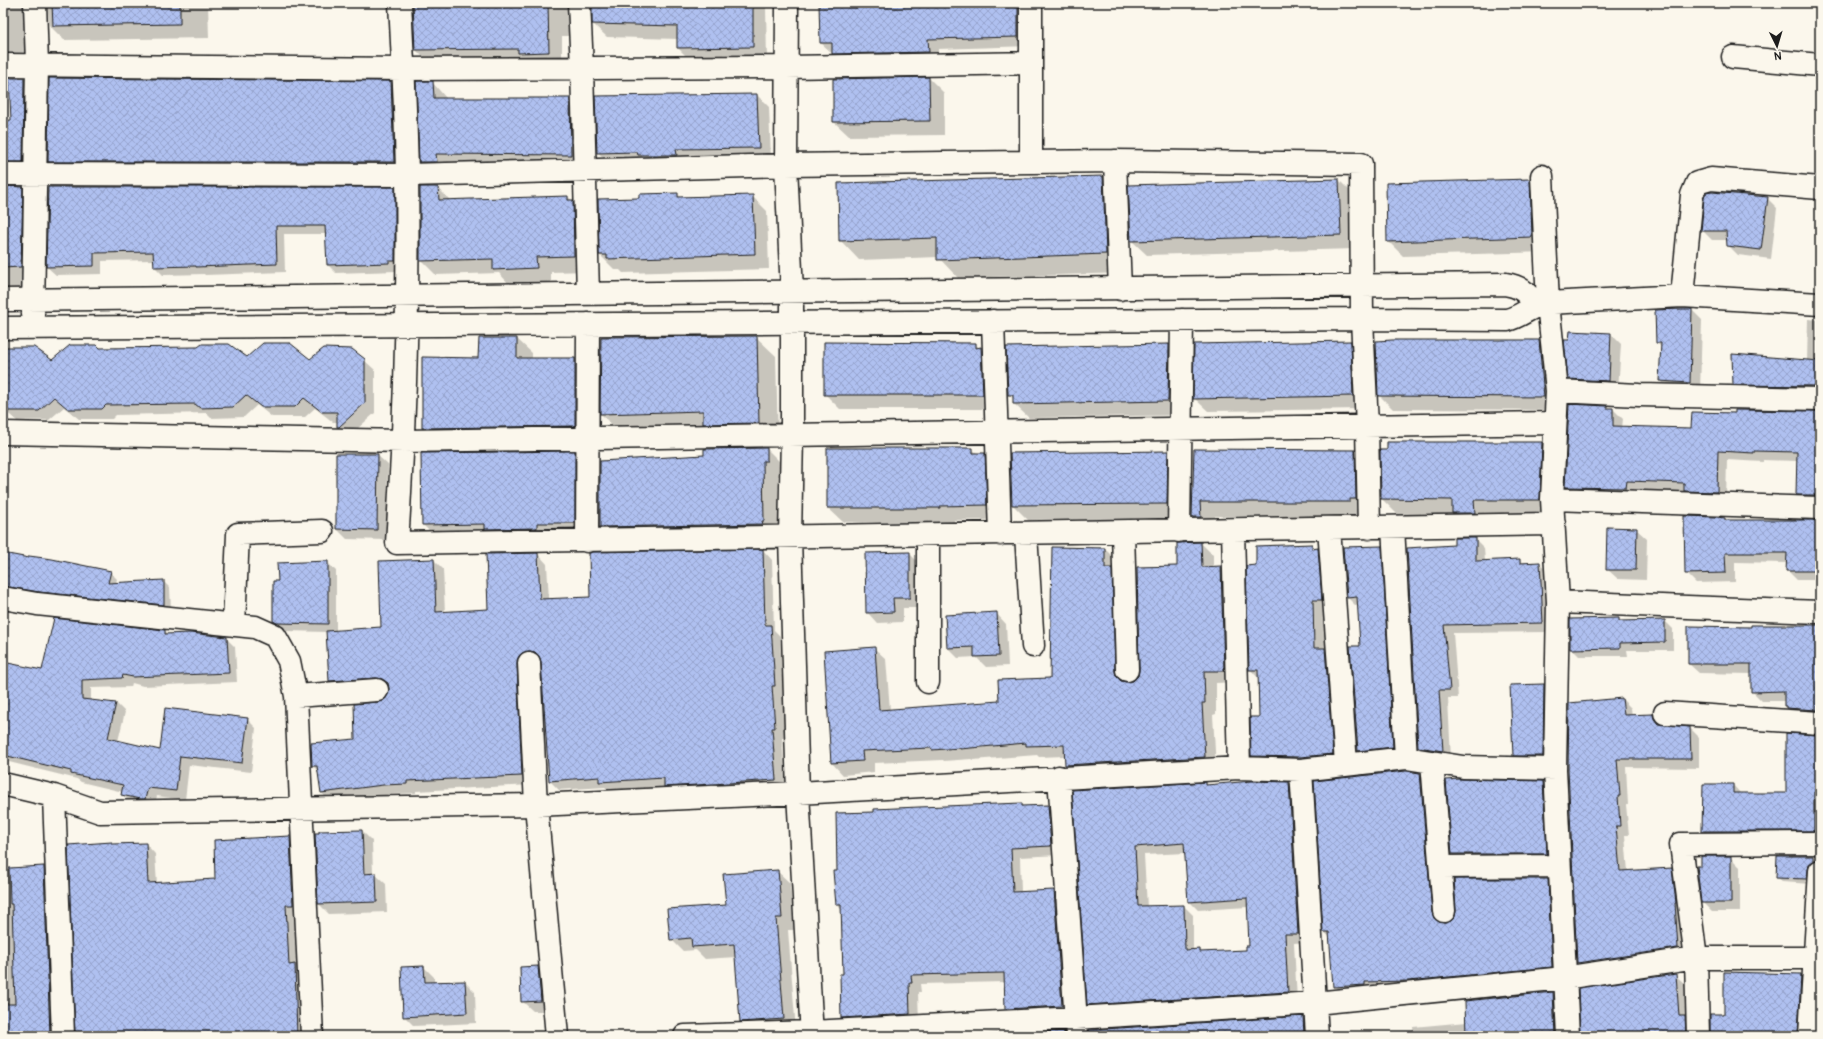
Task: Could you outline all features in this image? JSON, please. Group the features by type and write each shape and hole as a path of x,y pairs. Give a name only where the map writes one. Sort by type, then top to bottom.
{"street":[{"path":"34,328 34,175 37,64 35,3"},
{"path":"400,3 407,175 407,325 404,441 397,543 790,538 1554,524"},
{"path":"579,3 588,294"},
{"path":"787,3 786,165 792,292 790,538 798,793 812,1034"},
{"path":"1030,162 1031,3"},
{"path":"1733,57 1820,65"},
{"path":"3,65 582,68 787,67 1031,63"},
{"path":"1115,161 1120,289"},
{"path":"3,174 407,175 786,165 1115,161 1361,164 1361,286 1368,426 1369,528"},
{"path":"1542,176 1542,303 1557,391 1552,499 1558,602 1555,769 1568,1036"},
{"path":"1682,296 1692,195 1697,182 1711,179 1820,188"},
{"path":"3,300 1505,284 1515,285 1542,303"},
{"path":"3,328 1362,319 1507,320 1525,314 1542,303 1682,296 1820,304"},
{"path":"1179,531 1182,320"},
{"path":"993,321 998,432 1000,534"},
{"path":"586,541 588,324"},
{"path":"1557,391 1639,395 1820,399"},
{"path":"3,433 404,441 1555,423"},
{"path":"1552,499 1820,508"},
{"path":"1393,527 1406,758"},
{"path":"1329,528 1346,764"},
{"path":"1233,530 1239,768"},
{"path":"234,625 238,534 322,531"},
{"path":"1123,532 1127,670"},
{"path":"1026,534 1033,646"},
{"path":"928,535 928,682"},
{"path":"3,598 37,604 234,625 255,628 275,636 289,661 296,696 312,1036"},
{"path":"1558,602 1820,612"},
{"path":"529,663 536,805 557,1036"},
{"path":"296,696 377,690"},
{"path":"1665,713 1820,723"},
{"path":"3,784 54,796 100,812 536,805 798,793 1059,777 1239,768 1301,770 1406,758 1463,767 1555,769"},
{"path":"1432,762 1444,911"},
{"path":"1301,770 1317,1036"},
{"path":"1059,777 1077,1027"},
{"path":"54,796 63,1036"},
{"path":"1698,1036 1696,958 1682,844 1820,843"},
{"path":"1441,868 1559,866"},
{"path":"1810,1036 1817,958 1820,871"},
{"path":"685,1036 1077,1027 1564,978 1696,958 1817,958"}],"building":[{"path":"52,3 180,3 180,24 53,26"},
{"path":"413,3 548,3 549,52 518,53 518,49 415,50"},
{"path":"592,3 753,3 753,47 677,48 677,26 592,24"},
{"path":"819,3 1018,3 1018,37 928,39 929,52 832,54 832,43 820,43"},
{"path":"929,77 930,121 833,122 833,79"},
{"path":"9,78 24,78 23,162 4,162 3,121 11,120"},
{"path":"49,78 391,81 394,162 48,162"},
{"path":"416,81 433,81 434,98 570,98 571,155 436,154 437,162 419,162"},
{"path":"757,94 759,148 676,149 677,155 638,155 637,152 597,153 595,96"},
{"path":"1103,176 1106,254 937,260 937,238 839,241 838,183"},
{"path":"1339,179 1341,235 1131,241 1128,185"},
{"path":"1530,179 1532,237 1387,242 1386,183"},
{"path":"3,186 23,187 21,267 3,268"},
{"path":"48,187 395,187 395,261 389,261 389,263 327,265 325,226 276,226 277,264 154,267 153,252 94,253 94,266 46,267"},
{"path":"420,187 438,187 439,200 568,196 568,200 573,200 574,256 536,257 537,268 493,270 493,259 420,261"},
{"path":"1712,192 1768,197 1761,250 1727,246 1726,231 1701,231 1704,198 1706,193"},
{"path":"678,193 678,197 753,195 755,254 607,259 607,255 599,255 598,199 639,198 639,194"},
{"path":"1692,309 1690,383 1659,381 1661,343 1656,343 1655,310"},
{"path":"1570,331 1611,333 1609,381 1568,379 1564,340 1569,340"},
{"path":"757,336 759,423 703,424 703,411 600,414 601,337"},
{"path":"479,338 517,338 517,358 575,358 575,426 422,428 422,357 478,358"},
{"path":"1539,340 1544,397 1378,396 1376,341"},
{"path":"1351,341 1353,396 1193,399 1194,344"},
{"path":"824,342 976,343 976,348 981,347 983,395 824,395"},
{"path":"263,343 290,343 310,359 324,348 352,349 365,359 365,403 339,427 337,427 337,412 322,412 304,398 295,407 261,407 246,395 233,407 200,408 195,404 106,405 102,409 68,409 54,397 39,411 3,411 3,347 34,347 52,360 70,345 97,345 100,348 198,347 202,344 229,344 247,357"},
{"path":"1169,344 1168,401 1013,404 1013,395 1008,395 1006,347"},
{"path":"1732,354 1820,361 1820,386 1733,385"},
{"path":"1569,404 1607,406 1607,408 1613,408 1613,426 1691,428 1692,412 1735,413 1735,410 1820,411 1820,495 1796,495 1797,452 1754,451 1754,453 1718,451 1717,492 1684,491 1684,483 1627,481 1626,488 1565,487"},
{"path":"1387,442 1542,442 1540,500 1474,500 1475,513 1452,513 1452,500 1381,499 1380,450 1387,450"},
{"path":"767,448 767,461 763,461 763,524 600,527 600,461 704,455 704,449"},
{"path":"827,448 973,448 973,453 985,453 987,505 940,506 940,508 827,508"},
{"path":"1194,449 1355,450 1356,499 1350,499 1350,502 1200,502 1201,517 1192,517"},
{"path":"575,451 575,523 537,523 537,528 485,529 485,524 422,525 421,453"},
{"path":"1168,451 1167,504 1012,505 1010,453"},
{"path":"336,454 378,454 377,530 336,529"},
{"path":"1684,516 1716,517 1725,518 1725,520 1820,520 1820,571 1786,571 1787,553 1725,553 1726,573 1685,574"},
{"path":"1607,527 1637,528 1636,570 1606,570"},
{"path":"1454,538 1476,538 1476,561 1520,559 1520,563 1540,562 1543,623 1444,625 1450,690 1439,690 1443,751 1418,747 1407,548 1454,545"},
{"path":"1201,542 1202,567 1221,566 1224,671 1204,671 1205,703 1202,703 1205,757 1065,765 1064,745 1026,746 1026,743 960,749 932,750 931,748 862,751 863,761 831,763 824,651 875,647 879,710 999,701 998,680 1050,678 1052,547 1105,548 1105,568 1112,568 1116,676 1121,681 1133,681 1138,676 1139,670 1137,567 1177,566 1177,543"},
{"path":"1312,544 1312,549 1318,548 1322,600 1313,600 1314,648 1325,648 1333,754 1300,757 1251,756 1250,717 1259,717 1258,670 1249,670 1246,566 1256,565 1256,546"},
{"path":"1382,546 1393,747 1358,751 1350,646 1360,646 1357,597 1347,598 1343,547"},
{"path":"763,549 765,625 771,625 775,686 772,686 775,728 772,728 776,780 664,787 664,778 599,782 599,777 549,781 541,662 539,656 535,652 529,651 522,653 518,658 517,664 522,776 407,781 407,784 383,785 321,793 317,766 312,766 311,743 355,739 354,704 378,702 384,700 388,695 388,683 382,679 376,678 329,681 326,631 381,627 379,561 434,559 436,612 488,609 486,554 538,553 540,599 590,597 589,553 592,552"},
{"path":"910,552 910,598 893,598 894,612 866,613 865,553"},
{"path":"3,553 29,558 29,556 52,559 111,571 108,583 164,580 164,605 39,592 3,586"},
{"path":"328,561 328,624 277,623 273,621 273,581 278,581 277,563"},
{"path":"997,612 999,656 974,657 974,647 947,648 945,615"},
{"path":"54,618 165,630 165,634 190,633 227,637 229,673 133,677 123,675 122,678 82,680 82,699 116,703 108,738 160,750 165,708 248,718 242,763 180,756 176,791 148,788 145,799 140,799 121,795 123,785 71,774 71,771 3,755 3,662 42,670"},
{"path":"1619,618 1619,621 1665,620 1665,642 1620,643 1620,648 1570,649 1570,619"},
{"path":"1751,625 1820,625 1820,706 1817,706 1817,710 1786,708 1786,706 1784,706 1784,691 1751,692 1751,664 1688,664 1688,626 1751,627"},
{"path":"1544,684 1543,756 1513,756 1510,685"},
{"path":"1622,698 1624,715 1653,714 1654,719 1658,724 1690,727 1691,759 1617,759 1620,796 1618,796 1620,826 1616,826 1620,871 1672,868 1676,903 1678,948 1577,963 1568,769 1569,703"},
{"path":"1786,733 1817,735 1817,792 1814,792 1814,831 1702,831 1703,784 1733,784 1733,793 1786,793"},
{"path":"1406,771 1420,773 1432,912 1434,918 1439,922 1445,923 1451,921 1455,917 1454,879 1548,879 1552,967 1408,981 1365,982 1365,985 1333,987 1329,932 1323,932 1314,781"},
{"path":"1446,780 1543,781 1547,854 1452,854"},
{"path":"1252,781 1289,782 1298,934 1285,934 1288,992 1087,1005 1072,790 1206,782 1206,785","holes":["1184,843 1188,902 1247,898 1249,946 1246,946 1246,950 1200,952 1200,949 1185,950 1184,905 1138,906 1135,847"]},
{"path":"1022,803 1022,806 1048,805 1051,846 1011,848 1013,892 1054,890 1062,1006 1005,1009 1004,973 911,975 912,983 909,983 910,1014 841,1018 840,974 843,974 841,905 836,905 833,871 837,871 836,813 874,812 874,809"},
{"path":"362,830 364,874 376,873 377,902 318,904 315,833 319,833 319,831"},
{"path":"290,836 293,905 286,905 289,965 295,964 297,1036 75,1036 68,845 112,842 112,844 146,843 148,883 215,879 214,840"},
{"path":"1701,856 1731,856 1731,903 1701,903 1697,866 1701,866"},
{"path":"1777,856 1813,856 1813,861 1809,864 1807,879 1776,878"},
{"path":"44,866 50,1036 3,1036 3,1004 15,1004 12,904 10,904 9,868"},
{"path":"778,870 782,918 776,918 784,1019 740,1022 734,944 692,947 691,938 670,940 667,909 726,905 723,874"},
{"path":"424,966 425,982 465,981 467,1013 403,1017 401,967"},
{"path":"538,966 541,1001 521,1002 520,967"},
{"path":"1724,972 1801,974 1798,1036 1710,1036 1710,1014 1724,1014"},
{"path":"1676,974 1679,1016 1685,1016 1686,1036 1580,1036 1578,988"},
{"path":"1553,992 1555,1036 1466,1036 1465,1001"},
{"path":"1303,1016 1304,1036 1232,1036 1232,1034 1182,1036 1089,1036 1089,1030"},
{"path":"1064,1031 1064,1036 1006,1036 1006,1034"}]}
